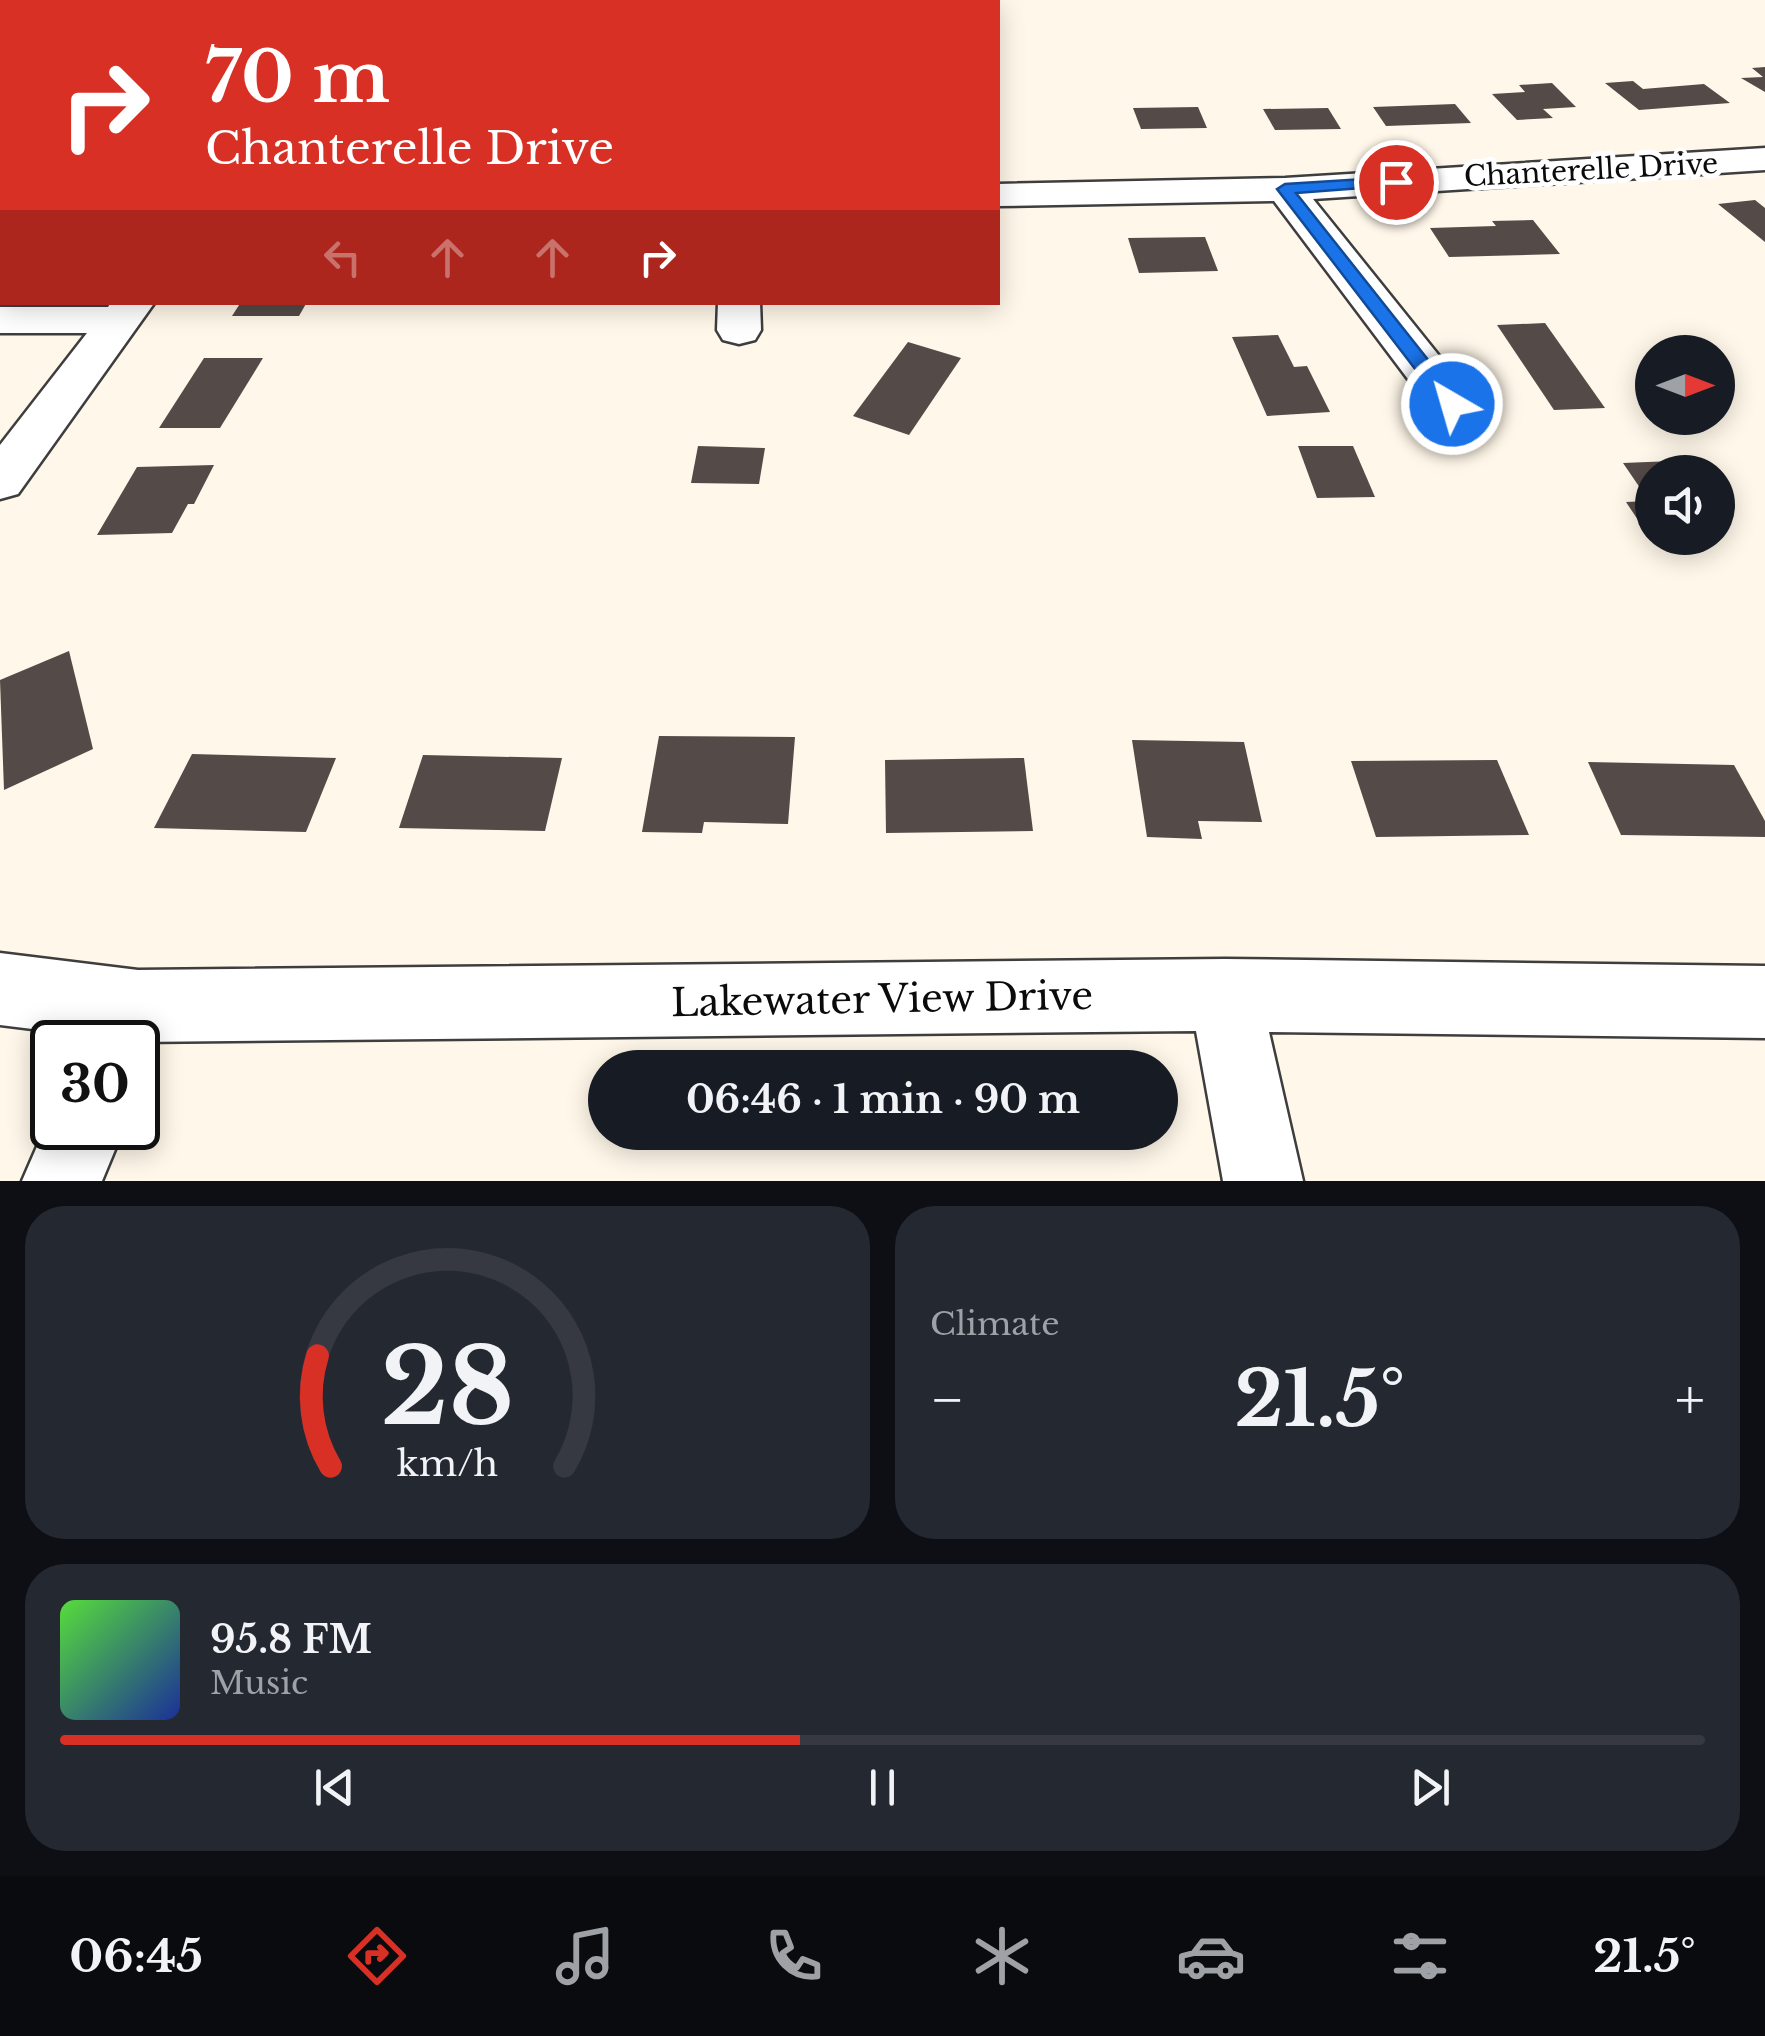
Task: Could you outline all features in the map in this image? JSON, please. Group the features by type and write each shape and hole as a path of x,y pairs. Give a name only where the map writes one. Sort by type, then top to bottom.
{"street":[{"name":"Chanterelle Drive","path":"1000,195 1285,189 1765,159"},
{"path":"1285,189 1452,404"},
{"path":"0,320 128,311"},
{"path":"0,481 128,311"},
{"name":"Lakewater View Drive","path":"0,989 115,1020"},
{"path":"1226,996 1263,1181"},
{"name":"Lakewater View Drive","path":"160,1023 1226,996 1765,1002"},
{"path":"62,1181 75,1150"}],"building":[{"path":"1765,67 1765,92 1741,78 1763,77 1752,68"},
{"path":"1633,81 1643,89 1704,84 1730,103 1639,110 1605,83"},
{"path":"1552,83 1576,107 1543,109 1553,118 1517,120 1492,94 1525,92 1519,85"},
{"path":"1455,104 1471,123 1386,126 1373,107"},
{"path":"1198,107 1207,128 1141,129 1133,108"},
{"path":"1328,108 1341,129 1275,130 1263,109"},
{"path":"1755,200 1765,208 1765,242 1718,204"},
{"path":"1533,220 1560,254 1449,257 1430,228 1496,226 1492,221"},
{"path":"1205,237 1218,271 1139,273 1128,238"},
{"path":"239,305 305,305 299,316 232,316"},
{"path":"1545,323 1605,408 1554,410 1497,325"},
{"path":"1278,335 1294,367 1307,366 1330,412 1267,416 1232,337"},
{"path":"908,342 961,358 909,435 853,416"},
{"path":"204,358 263,358 220,428 159,428"},
{"path":"698,446 765,448 759,484 691,483"},
{"path":"1298,446 1353,446 1375,497 1317,498"},
{"path":"1623,463 1635,463 1635,481"},
{"path":"214,465 194,504 188,504 172,533 97,535 137,467"},
{"path":"1626,502 1635,502 1635,516"},
{"path":"69,651 93,749 4,790 0,680"},
{"path":"659,736 795,737 788,824 704,822 702,833 642,832"},
{"path":"1132,740 1244,742 1262,822 1198,821 1202,839 1147,837"},
{"path":"192,754 336,758 306,832 154,828"},
{"path":"423,755 562,758 545,831 399,828"},
{"path":"1024,758 1033,831 886,833 885,760"},
{"path":"1497,760 1529,835 1376,837 1351,761"},
{"path":"1588,762 1734,765 1765,821 1765,837 1621,835"}],"route":[{"path":"1396,182 1285,189 1452,404"}]}
